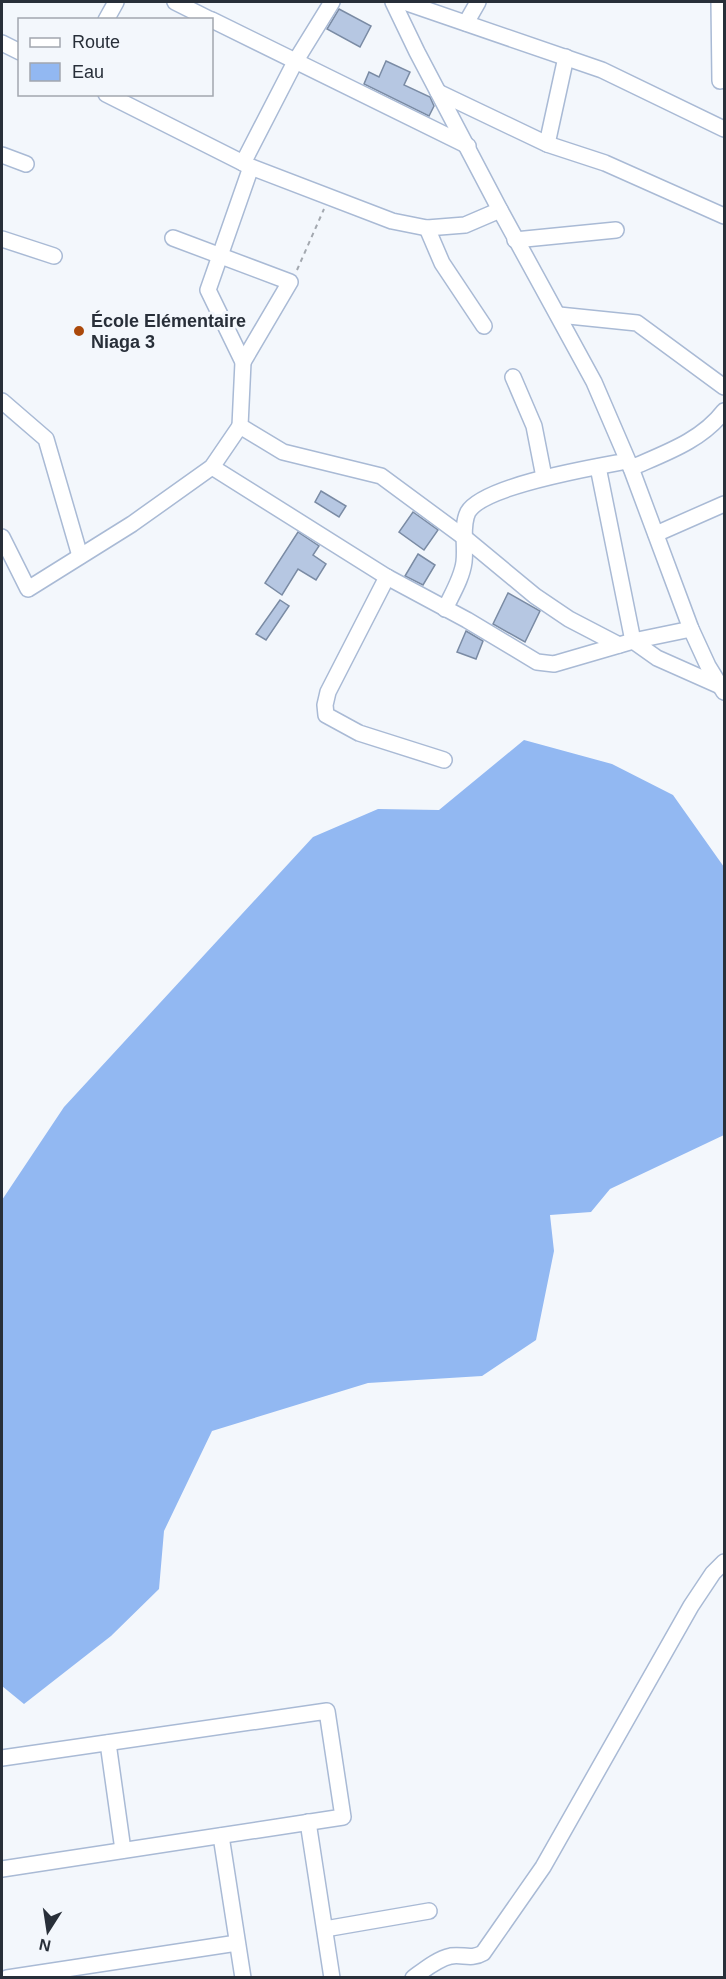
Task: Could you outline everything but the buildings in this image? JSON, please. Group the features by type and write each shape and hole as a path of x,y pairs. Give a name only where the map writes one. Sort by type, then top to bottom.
{"street":[{"path":"107,18 116,2"},
{"path":"175,2 207,18"},
{"path":"243,362 208,290 247,165 295,62 332,2"},
{"path":"393,2 515,240 559,315 594,382 629,464 691,629 722,689"},
{"path":"404,2 602,70 724,129"},
{"path":"466,22 478,2"},
{"path":"719,2 720,81"},
{"path":"213,21 468,147"},
{"path":"2,43 18,51"},
{"path":"547,144 566,57"},
{"path":"438,92 547,144 605,163 724,216"},
{"path":"110,96 247,165 392,221 427,228 465,225 500,210"},
{"path":"2,155 26,164"},
{"path":"427,228 442,263 484,326"},
{"path":"515,240 616,230"},
{"path":"2,238 54,256"},
{"path":"2,537 27,590 132,524 212,467 240,426 243,362 290,282 173,238"},
{"path":"559,315 637,322 724,387"},
{"path":"513,377 534,426 544,477"},
{"path":"2,401 46,439 80,556"},
{"path":"445,609 462,571 468,512 475,506 506,489 544,477 598,466 629,464 697,437 715,424 724,411"},
{"path":"240,426 283,452 381,476 465,538 535,596 569,619 626,643 722,689"},
{"path":"598,466 626,643"},
{"path":"212,467 387,577 546,664 691,629"},
{"path":"656,534 724,504"},
{"path":"387,577 328,692 325,705 326,715 334,722 359,733 444,760"},
{"path":"413,1977 453,1955 473,1959 483,1953 543,1867 691,1605 713,1573 724,1562"},
{"path":"2,1758 327,1711 343,1817 2,1869"},
{"path":"108,1743 123,1850"},
{"path":"308,1822 332,1977"},
{"path":"220,1836 243,1977"},
{"path":"325,1929 429,1911"},
{"path":"7,1977 237,1943"}],"path":[{"path":"290,282 308,249 328,198"}],"water":[{"path":"524,740 612,764 673,795 724,867 724,1135 610,1189 591,1212 550,1215 554,1251 536,1340 482,1376 368,1383 212,1431 164,1531 159,1589 111,1636 24,1704 2,1686 2,1200 64,1107 313,837 378,809 439,810"}],"place":[{"name":"École Elémentaire Niaga 3","path":"79,331"}]}
